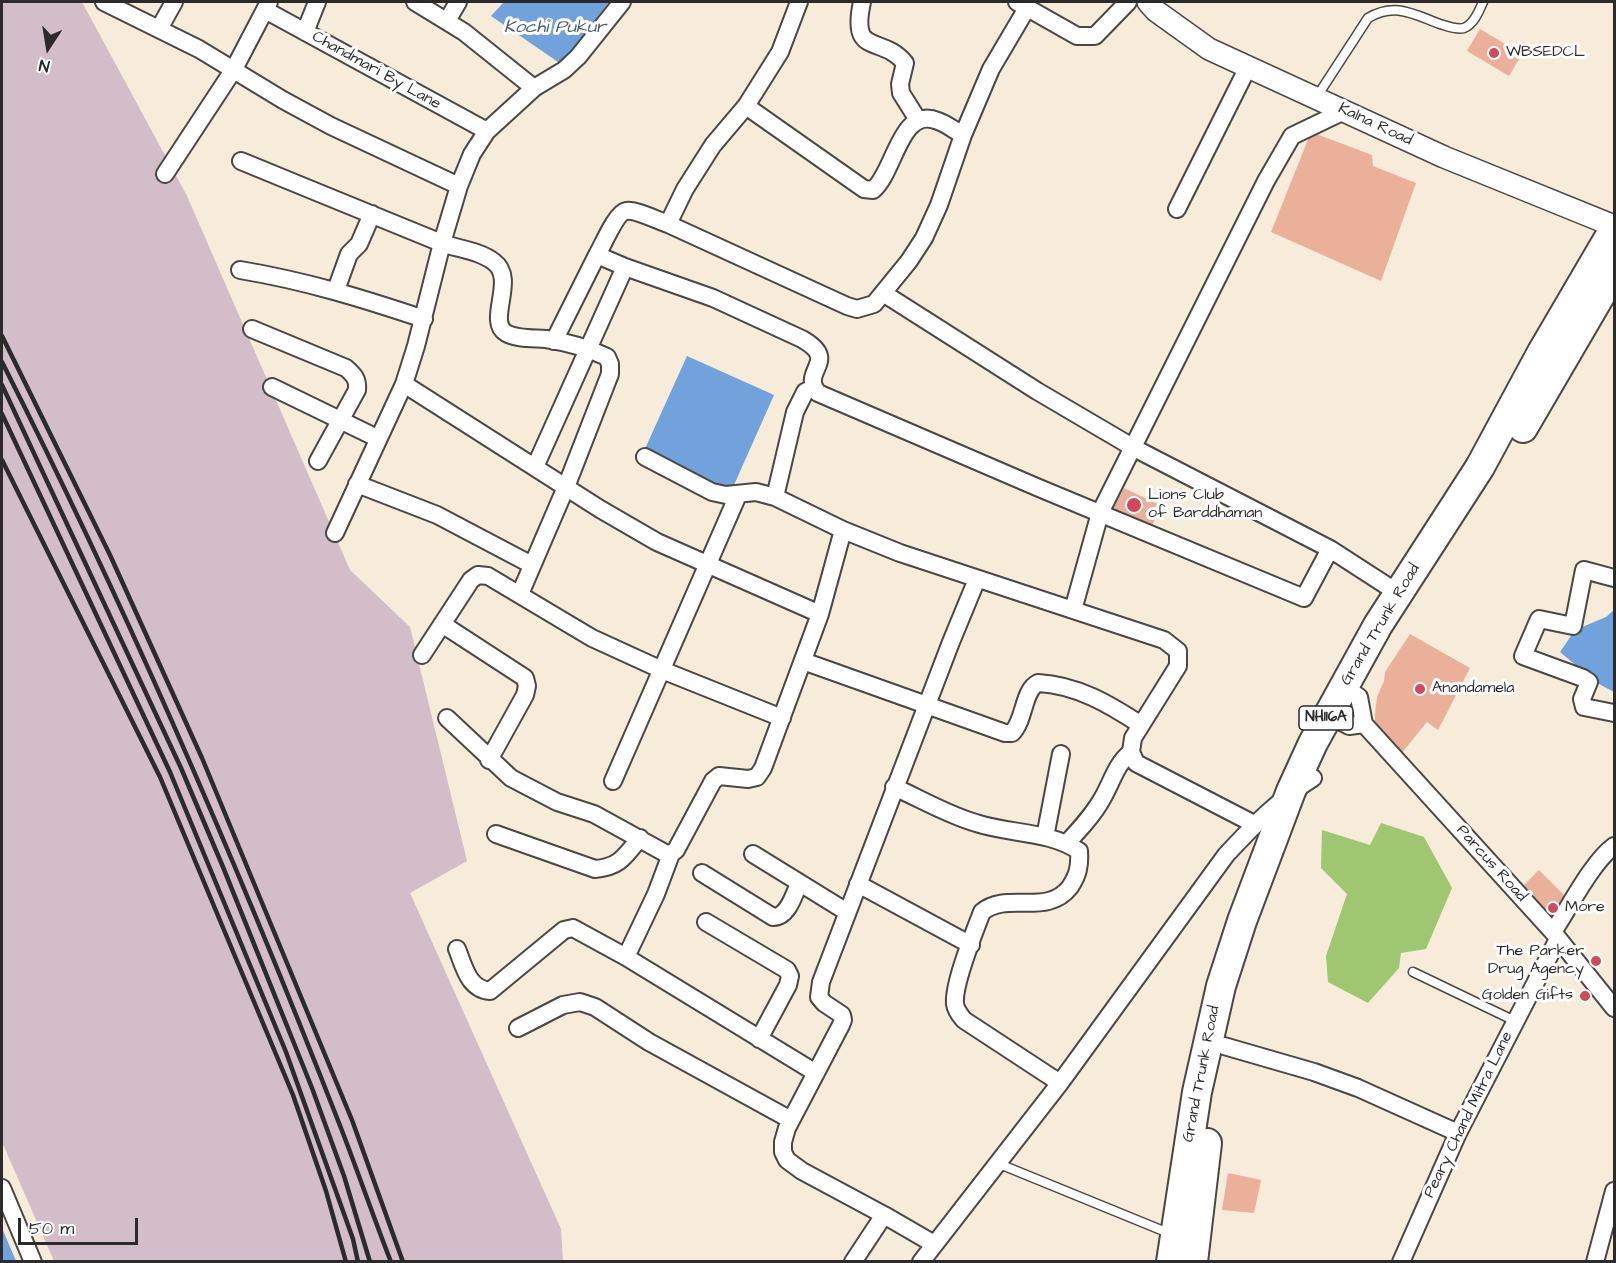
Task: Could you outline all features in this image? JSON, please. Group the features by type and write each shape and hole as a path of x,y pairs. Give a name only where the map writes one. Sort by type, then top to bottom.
{"highway":[{"name":"Grand Trunk Road","path":"1347,709 1378,625 1480,466 1614,227"},
{"name":"Grand Trunk Road","path":"1173,1248 1197,1092 1221,986 1230,954 1302,784 1385,644 1494,480 1607,302 1614,272"},
{"name":"Grand Trunk Road","path":"1193,1262 1204,1167 1231,1015 1302,784"}],"street":[{"path":"104,2 234,69 331,126 459,186"},
{"path":"159,29 174,2"},
{"path":"305,32 317,2"},
{"path":"415,2 493,53 534,88"},
{"path":"447,21 459,2"},
{"path":"335,532 404,384 424,319 442,243 459,186 472,154 487,131 534,88 564,70 578,57 622,2"},
{"path":"668,224 685,189 713,145 746,106 780,52 799,2"},
{"path":"862,2 858,28 862,36 901,58 905,63 900,84 901,93 918,120"},
{"path":"554,341 597,255 619,216 626,211 633,211 668,224 847,306 857,309 874,304 909,261 924,238 939,205 963,135 1022,5 1077,36 1095,36 1128,2"},
{"name":"Kalna Road","path":"1154,5 1209,50 1444,157 1614,227"},
{"path":"165,174 234,69 267,6"},
{"name":"Chandmari By Lane","path":"267,6 305,32 487,131"},
{"path":"1177,209 1248,67"},
{"path":"746,106 864,189 873,190 880,184 903,135 912,122 923,118 937,120 963,135"},
{"path":"1073,610 1100,513 1266,180 1292,136 1344,111"},
{"path":"241,161 442,243 482,255 496,263 503,277 499,322 504,332 588,349 607,357 610,374 566,487 520,594"},
{"path":"336,290 349,254 359,244 372,214"},
{"path":"597,255 713,298 814,346 820,355 820,362 812,380 813,388 825,398 1304,598 1330,549"},
{"path":"536,467 625,267"},
{"path":"240,270 288,278 336,290 424,319"},
{"path":"883,293 1037,391 1134,448 1330,549 1398,593"},
{"path":"252,329 346,368 358,382 357,390 318,461"},
{"path":"404,384 657,543 820,614"},
{"path":"272,387 377,438"},
{"path":"775,497 795,412 805,392 813,388"},
{"path":"645,457 712,492 726,495 756,492 775,497 843,530 900,553 1164,640 1178,651 1178,666 1133,738 1131,752 1136,763 1254,824"},
{"path":"357,484 437,515 532,565"},
{"path":"613,781 738,495"},
{"path":"626,957 656,894 671,854 676,850 713,781 719,776 748,779 757,777 763,768 820,614 843,530"},
{"path":"1614,578 1584,570 1573,626 1539,619 1523,656 1583,678 1589,682 1582,699 1584,707 1614,713"},
{"path":"422,655 471,580 478,575 488,576 592,638 782,718"},
{"path":"934,1244 802,1171 787,1160 783,1152 783,1142 791,1120 843,1020 842,1015 819,997 819,991 894,788 977,579"},
{"path":"442,624 525,678 527,686 525,695 489,760"},
{"path":"803,661 1005,733 1012,733 1017,728 1033,686 1038,683 1072,688 1098,698 1141,724"},
{"name":"Parcus Road","path":"1347,709 1555,936 1614,1008"},
{"path":"447,718 489,760 511,778 557,802 594,814 665,853 671,854"},
{"path":"1067,843 1082,828 1096,808 1122,758 1131,752"},
{"path":"1045,837 1062,754"},
{"path":"921,1262 1060,1083 1226,855 1254,824 1302,784"},
{"path":"894,788 973,823 1000,831 1045,837 1067,843 1079,851 1080,865 1075,879 1066,891 1054,900 1033,904 1001,903 990,906 982,912 956,988 954,1001 956,1011 964,1020 1060,1083"},
{"path":"496,834 595,869 609,868 622,861 640,838"},
{"name":"Peary Chand Mitra Lane","path":"1401,1262 1458,1133 1515,1022 1555,936 1593,870 1614,846"},
{"path":"753,854 848,912"},
{"path":"702,873 773,917 779,917 784,913 800,883"},
{"path":"858,884 971,945"},
{"path":"706,922 787,970 790,976 788,985 759,1039"},
{"path":"456,948 471,982 476,987 490,991 564,930 573,928 626,957 816,1073"},
{"path":"518,1028 563,1005 580,1002 595,1007 701,1072 791,1120"},
{"path":"1224,1046 1314,1072 1358,1088 1458,1133"},
{"path":"2,1188 33,1262"},
{"path":"1595,1262 1614,1191"},
{"path":"853,1262 884,1215"}],"lane":[{"path":"1316,98 1368,18 1380,11 1395,9 1452,28 1464,28 1474,20 1483,2"},
{"path":"1413,972 1515,1022"},
{"path":"997,1163 1173,1248"}],"shaded area":[{"path":"2,2 82,2 187,196 350,570 410,627 467,861 410,893 561,1229 563,1261 54,1261 2,1142"}],"green space":[{"path":"1381,823 1424,837 1452,888 1426,949 1401,953 1399,968 1368,1003 1328,982 1326,956 1347,894 1321,868 1322,830 1370,845"}],"water":[{"name":"Kochi Pukur","path":"504,2 609,2 561,64 491,16"},
{"path":"687,356 774,395 730,494 644,451"},
{"path":"1614,610 1614,692 1597,683 1560,652 1575,630 1606,617"},
{"path":"2,1228 16,1261 2,1261"}],"building":[{"name":"WBSEDCL","path":"1480,29 1522,54 1509,76 1467,51"},
{"path":"1311,132 1372,155 1373,166 1416,183 1381,281 1271,232"},
{"path":"1124,488 1162,506 1149,531 1112,512"},
{"name":"Anandamela","path":"1410,634 1470,668 1438,730 1427,722 1400,755 1375,722 1375,714 1377,697 1385,672"},
{"path":"1539,870 1570,901 1556,922 1523,886"},
{"path":"1228,1173 1261,1180 1254,1213 1222,1210"}],"railway":[{"path":"2,336 110,555 202,758 352,1120 403,1262"},
{"path":"2,362 93,549 180,738 301,1026 391,1262"},
{"path":"2,385 181,768 223,867 312,1088 344,1176 370,1262"},
{"path":"2,414 170,772 286,1052 353,1239 358,1262"},
{"path":"2,460 160,777 293,1095 326,1191 346,1262"}],"place":[{"name":"WBSEDCL","path":"1494,53"},
{"name":"Lions Club of Barddhaman","path":"1134,505"},
{"name":"Anandamela","path":"1420,689"},
{"name":"More","path":"1553,908"},
{"name":"The Parker Drug Agency","path":"1596,961"},
{"name":"Golden Gifts","path":"1585,996"}]}
